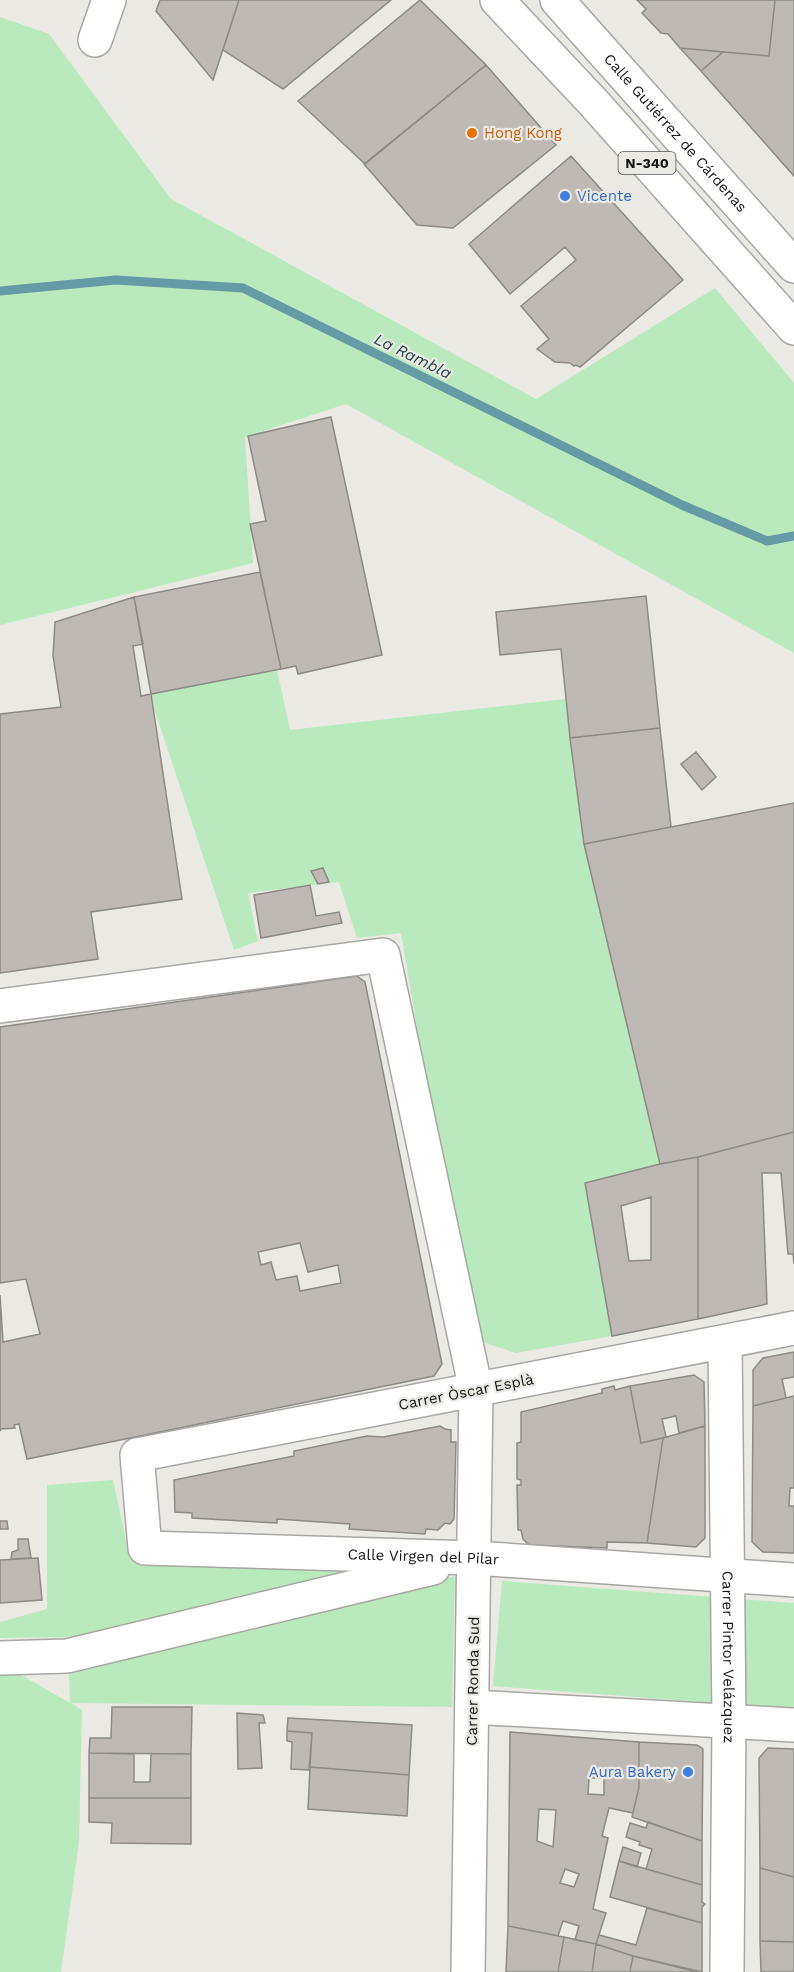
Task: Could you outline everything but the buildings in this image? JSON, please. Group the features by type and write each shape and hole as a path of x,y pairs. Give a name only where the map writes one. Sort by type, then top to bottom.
{"main road":[{"path":"95,40 109,0"},
{"name":"N-340","path":"497,0 593,102 794,328"},
{"name":"Calle Gutiérrez de Cárdenas","path":"557,0 793,264"},
{"name":"Carrer Ronda Sud","path":"0,1006 383,955 476,1390 468,1972"},
{"name":"Carrer Òscar Esplà","path":"137,1455 794,1328"},
{"name":"Carrer Pintor Velázquez","path":"725,1342 729,1720 727,1972"},
{"name":"Calle Virgen del Pilar","path":"137,1455 145,1548 475,1558 794,1580"},
{"path":"0,1658 67,1656 475,1558"},
{"path":"472,1707 794,1725"}],"green space":[{"path":"0,17 49,34 171,199 536,399 715,288 794,383 794,653 346,404 245,437 253,563 0,625"},
{"path":"277,670 290,730 566,699 584,844 660,1164 586,1184 612,1336 516,1353 470,1338 401,933 357,938 339,882 248,893 258,941 234,950 149,693"},
{"path":"113,1480 130,1559 385,1565 70,1637 0,1638 0,1622 47,1609 47,1485"},
{"path":"455,1576 452,1707 71,1703 82,1710 79,1842 61,1972 0,1972 0,1663 70,1703 69,1674"},
{"path":"502,1581 794,1603 794,1709 493,1686"}],"waterway":[{"name":"La Rambla","path":"0,291 116,280 243,288 682,505 767,541 794,536"}],"place":[{"name":"Hong Kong","path":"472,133"},
{"name":"Vicente","path":"565,196"},
{"name":"Aura Bakery","path":"688,1772"}]}
